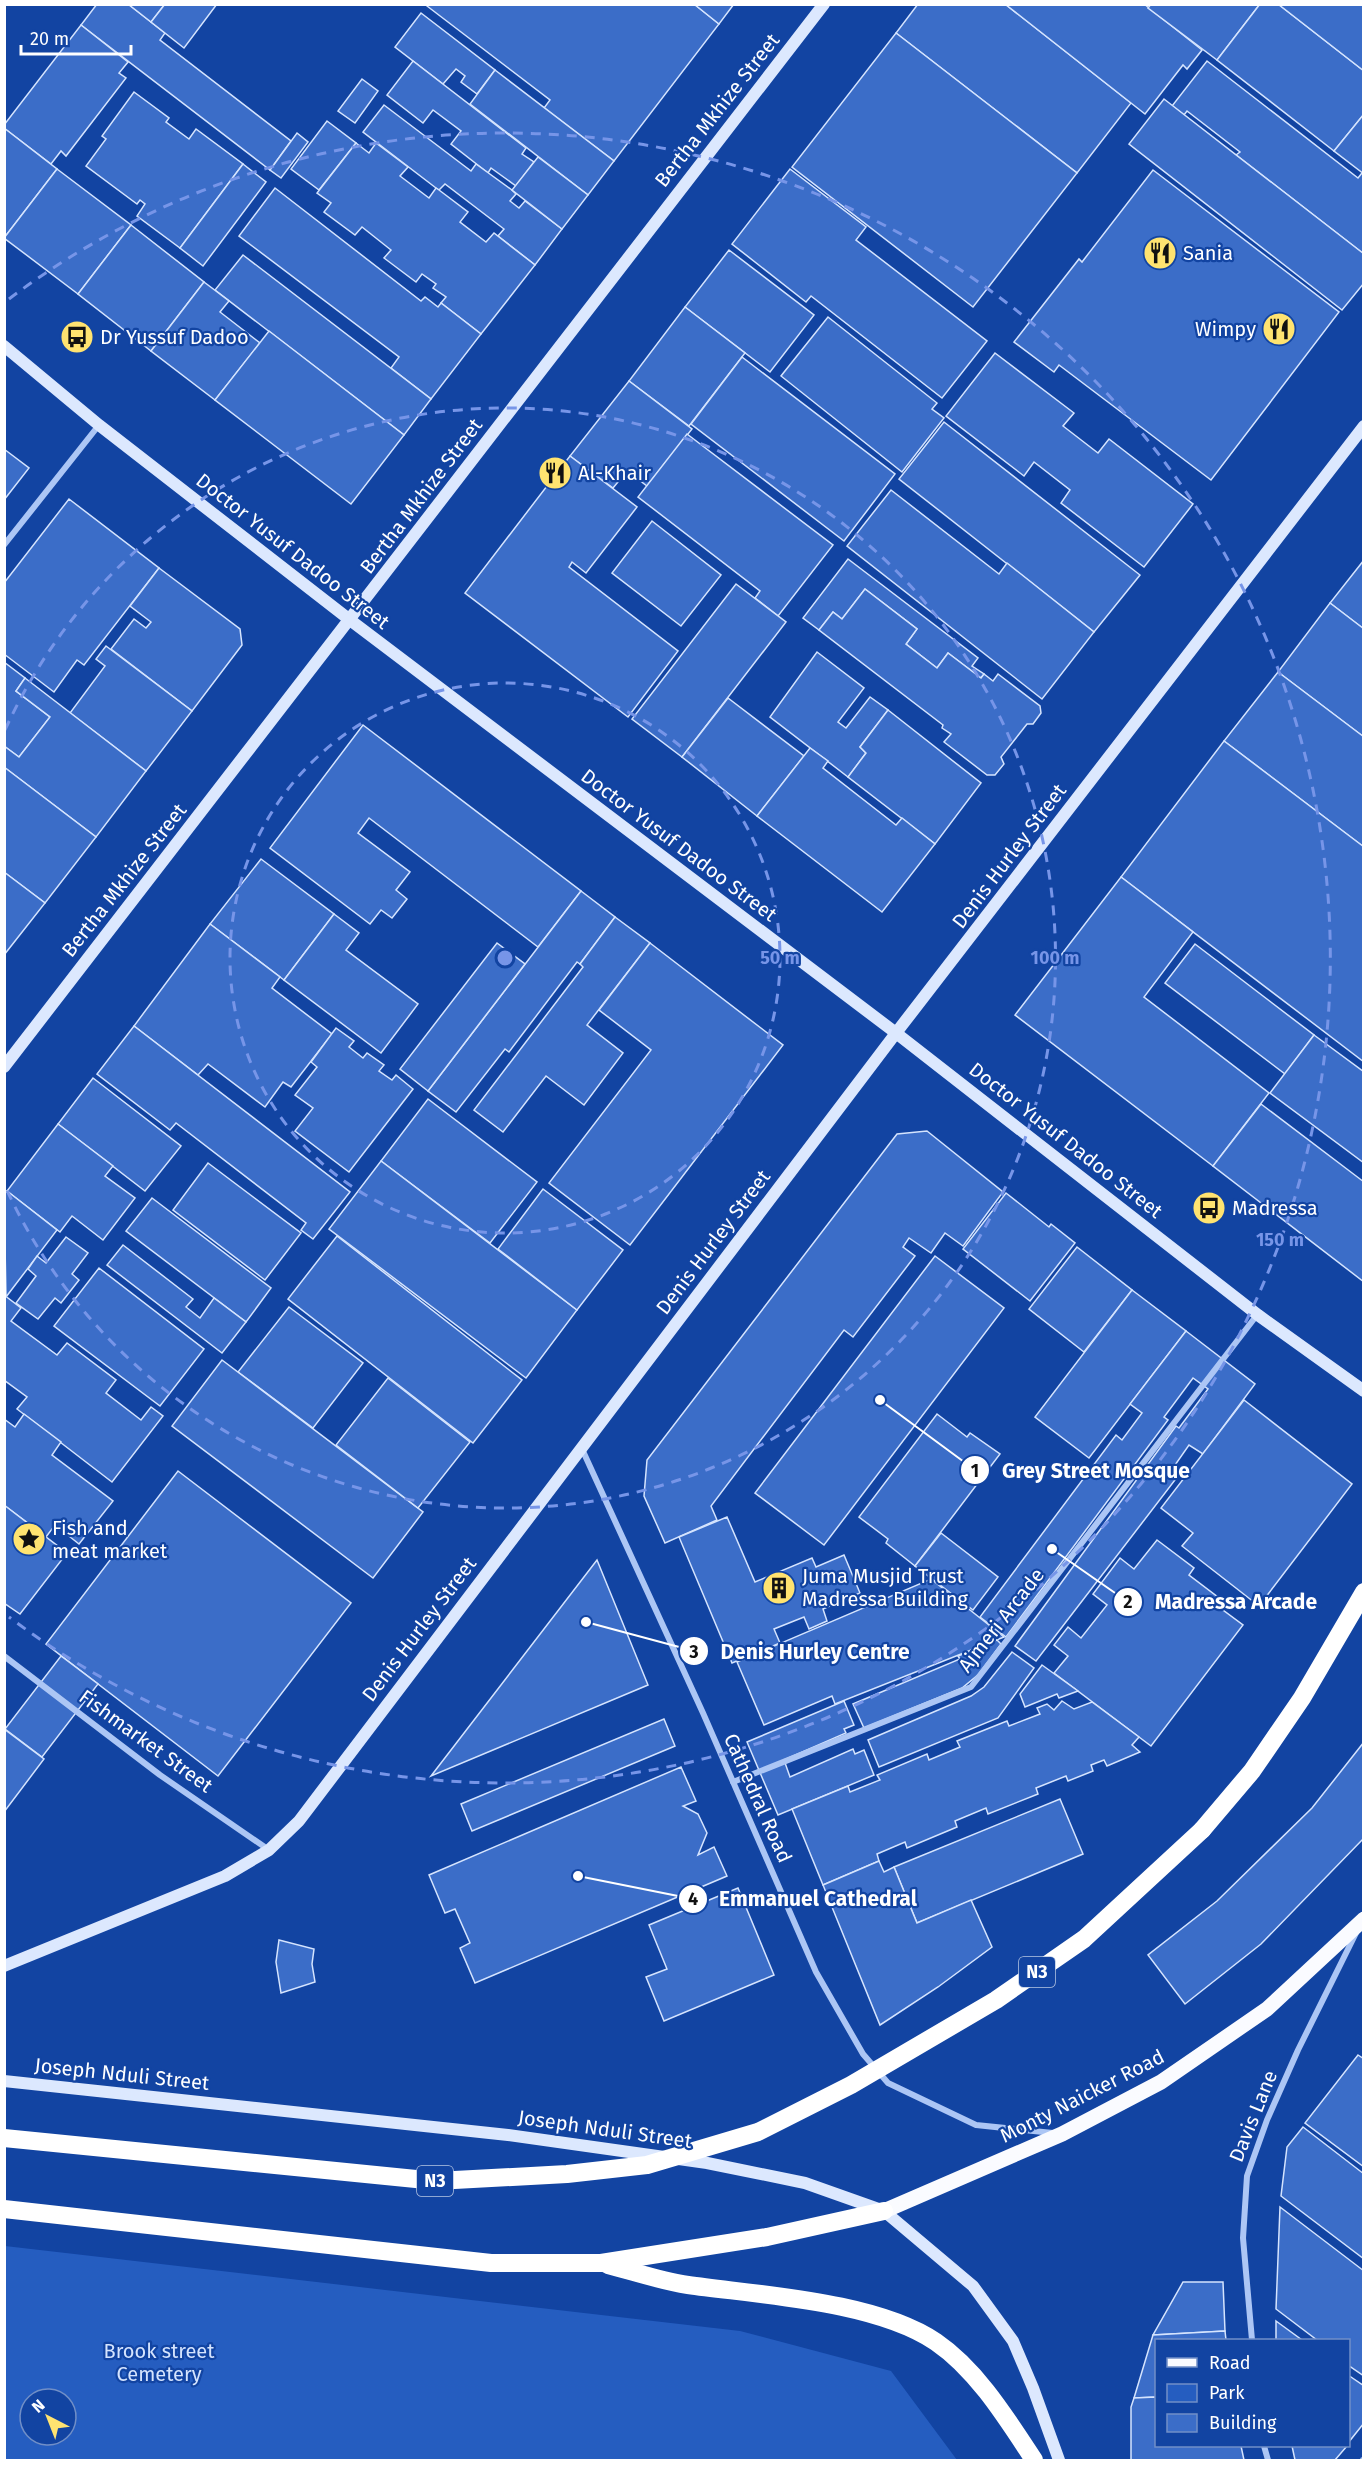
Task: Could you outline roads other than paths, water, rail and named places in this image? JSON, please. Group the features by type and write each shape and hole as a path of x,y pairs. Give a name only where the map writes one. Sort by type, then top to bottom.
{"highway":[{"name":"N3","path":"4,2138 436,2181 567,2174 647,2165 758,2132 851,2085 996,2000 1084,1939 1202,1830 1252,1771 1302,1698 1364,1592"},
{"path":"4,2210 491,2263 601,2264 766,2237 884,2211"},
{"path":"601,2264 686,2284 839,2306 910,2328 935,2341 957,2360 991,2398 1034,2460"}],"main road":[{"name":"Monty Naicker Road","path":"884,2211 1062,2134 1161,2082 1267,2009 1363,1919"}],"street":[{"name":"Bertha Mkhize Street","path":"4,1067 824,4"},
{"name":"Doctor Yusuf Dadoo Street","path":"4,346 99,425 350,620 896,1034 1258,1315 1364,1392"},
{"path":"4,545 99,425"},
{"name":"Denis Hurley Street","path":"4,1966 225,1876 269,1850 299,1821 896,1034 1364,426"},
{"name":"Ajmeri Arcade","path":"733,1782 971,1687 1258,1315"},
{"name":"Cathedral Road","path":"581,1447 733,1782 816,1972 863,2054 888,2083 976,2125 1062,2134"},
{"name":"Fishmarket Street","path":"4,1656 160,1775 269,1850"},
{"name":"Davis Lane","path":"1252,2339 1243,2238 1247,2176 1267,2120 1298,2050 1363,1919"},
{"name":"Joseph Nduli Street","path":"4,2080 508,2135 706,2163 805,2183 884,2211 973,2286 1012,2341 1033,2388 1059,2460"}],"place":[{"name":"Sania","path":"1160,253"},
{"name":"Wimpy","path":"1279,329"},
{"name":"Dr Yussuf Dadoo","path":"77,337"},
{"name":"Al-Khair","path":"555,473"},
{"name":"Madressa","path":"1209,1208"},
{"name":"Grey Street Mosque","path":"880,1400"},
{"name":"Fish and meat market","path":"29,1539"},
{"name":"Madressa Arcade","path":"1052,1549"},
{"name":"Juma Musjid Trust Madressa Building","path":"779,1588"},
{"name":"Denis Hurley Centre","path":"586,1622"},
{"name":"Emmanuel Cathedral","path":"578,1876"}],"park label":[{"name":"Brook street Cemetery","path":"159,2362"}]}
